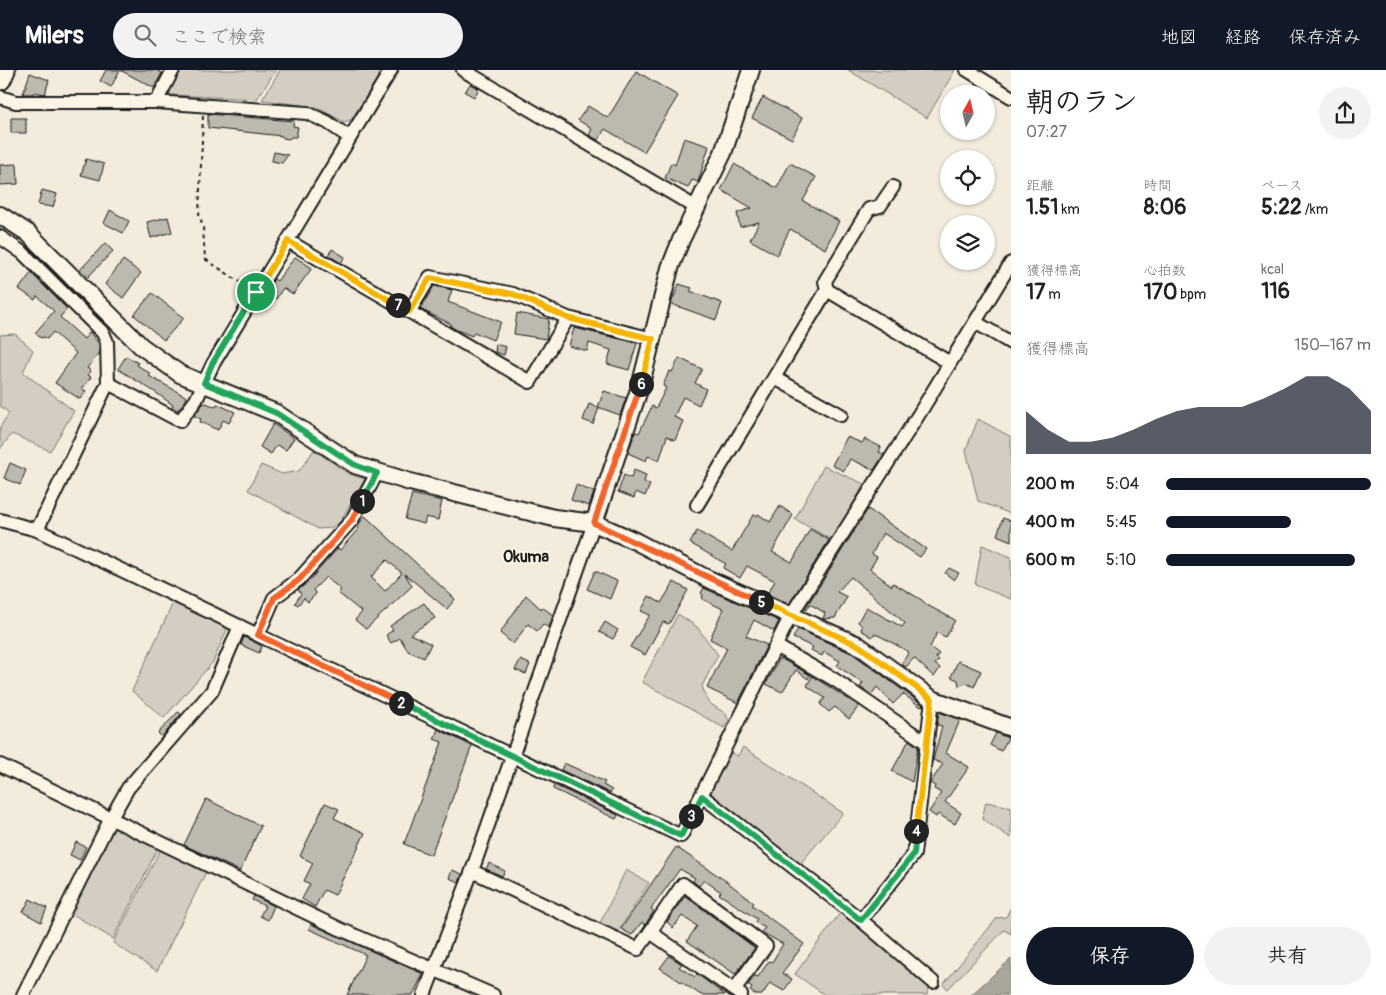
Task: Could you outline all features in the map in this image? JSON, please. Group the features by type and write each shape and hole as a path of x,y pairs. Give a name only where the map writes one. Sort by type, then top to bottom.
{"highway":[{"path":"0,79 4,70"}],"street":[{"path":"156,102 173,70"},
{"path":"108,382 180,422 196,400 212,364 391,70"},
{"path":"463,70 697,208"},
{"path":"424,995 472,871 594,523 640,387 670,268 723,154 751,70"},
{"path":"967,70 1011,97"},
{"path":"0,97 16,102 156,102 307,114 327,122 349,137"},
{"path":"697,505 827,290 825,280 870,209 880,206 893,187"},
{"path":"0,215 28,233 141,346 180,374 276,413 355,465 377,473 554,518 594,523 635,541 708,579 858,645 932,699 1011,728"},
{"path":"17,225 4,239 23,253 103,333 107,342 108,382 37,530"},
{"path":"288,241 530,382 568,318"},
{"path":"0,520 37,530 681,836 791,615 1011,263"},
{"path":"409,312 430,278 513,294 568,318 653,339"},
{"path":"827,290 950,363"},
{"path":"975,322 1011,343"},
{"path":"775,378 841,415"},
{"path":"258,635 274,598 299,580 352,520 377,473"},
{"path":"23,995 111,818 128,788 212,692 240,626"},
{"path":"776,646 835,680 927,743"},
{"path":"861,920 914,854 932,699"},
{"path":"0,765 340,929 493,995"},
{"path":"702,796 861,920 933,982"},
{"path":"472,871 638,949 683,884 766,946 737,993 650,932"}],"path":[{"path":"204,106 199,214 203,227 205,259 256,292"}],"shaded area":[{"path":"181,70 276,70 257,99 171,95 169,90"},
{"path":"280,70 383,70 351,120 344,122 316,107 262,100"},
{"path":"848,70 955,70 946,85 940,85 940,96 927,118"},
{"path":"15,334 33,350 23,372 74,411 50,451 12,434 0,449 0,427 9,413 0,406 0,335"},
{"path":"978,419 1011,437 1011,514 978,501 966,450"},
{"path":"314,450 349,474 365,479 340,522 331,528 318,529 248,490 261,465 282,474 299,471"},
{"path":"824,466 864,484 833,541 795,519"},
{"path":"982,545 1011,557 1011,599 975,585"},
{"path":"173,603 228,627 213,662 164,718 132,691"},
{"path":"678,614 697,627 718,655 702,686 708,702 726,714 729,721 724,728 642,682"},
{"path":"743,747 843,813 800,864 710,793 729,752 738,756"},
{"path":"986,802 1011,807 1011,838 982,819"},
{"path":"117,827 158,848 113,939 71,913 112,828"},
{"path":"161,848 207,870 157,971 113,943"},
{"path":"626,870 649,883 617,933 600,923"},
{"path":"1011,907 1011,934 1004,930 948,989 943,985 997,918 1006,917"},
{"path":"840,913 930,985 927,995 825,995 795,974"},
{"path":"1011,959 1011,995 971,995"}],"building":[{"path":"106,70 120,70 111,87 100,81"},
{"path":"120,70 156,70 162,73 154,88"},
{"path":"636,71 678,96 644,152 605,129 598,140 589,135 592,129 578,120 588,106 608,118"},
{"path":"30,73 49,80 45,94 34,92 33,94 23,94"},
{"path":"470,84 479,89 474,97 465,92"},
{"path":"763,97 802,118 792,139 752,118"},
{"path":"208,114 294,121 293,126 298,127 296,137 289,139 282,136 208,128"},
{"path":"11,118 26,118 26,133 11,133"},
{"path":"684,138 709,146 698,182 692,180 688,188 665,178 671,163 675,165"},
{"path":"274,152 288,155 282,163 272,161"},
{"path":"86,159 104,164 100,180 81,175"},
{"path":"790,163 816,177 803,201 839,221 825,249 790,229 777,255 750,240 759,222 740,227 737,213 752,208 721,190 734,164 777,188"},
{"path":"17,164 18,184 0,185 0,165"},
{"path":"42,190 57,194 53,207 38,205"},
{"path":"110,210 129,221 123,233 104,223"},
{"path":"168,217 172,232 151,238 147,222"},
{"path":"105,243 113,251 88,277 80,270"},
{"path":"332,249 345,257 341,263 328,255"},
{"path":"295,257 312,268 293,294 283,288 276,299 266,293 274,279 277,281"},
{"path":"123,260 141,273 123,298 105,284"},
{"path":"31,273 67,309 60,317 84,339 90,332 99,344 99,354 87,368 91,371 88,375 91,377 82,389 86,392 80,399 55,383 76,353 53,332 47,339 41,338 35,333 54,311 37,296 35,300 19,289"},
{"path":"679,284 692,288 690,291 722,303 716,320 671,304"},
{"path":"434,286 452,290 448,302 501,322 493,340 474,332 472,336 457,330 450,326 451,324 420,309"},
{"path":"152,293 184,318 164,340 134,315"},
{"path":"517,313 549,319 546,339 514,334"},
{"path":"574,328 637,343 629,370 607,364 611,350 589,343 587,351 569,346"},
{"path":"496,344 506,347 504,355 495,352"},
{"path":"126,356 151,374 149,376 187,398 178,410 155,392 118,369"},
{"path":"679,358 702,369 695,383 706,389 699,405 683,397 674,417 683,421 675,440 667,436 659,461 648,456 646,461 628,453 635,432 639,433 652,406 656,408 666,388 663,386 669,371 672,372"},
{"path":"604,391 626,398 620,415 598,407"},
{"path":"206,403 216,407 217,404 235,412 229,423 223,420 218,430 200,422 201,419 194,416 203,404"},
{"path":"589,404 599,408 593,424 583,420"},
{"path":"273,424 294,438 286,450 277,445 271,454 260,447"},
{"path":"847,437 862,443 865,439 881,447 879,452 884,454 874,470 850,459 844,471 832,465"},
{"path":"10,463 26,470 20,485 4,478"},
{"path":"634,470 646,475 644,482 650,485 645,496 636,492 634,498 618,492 624,475 631,478"},
{"path":"576,485 594,492 589,506 571,500"},
{"path":"412,494 442,501 438,520 426,517 424,524 405,519"},
{"path":"780,506 793,515 772,552 792,562 810,529 829,540 789,604 767,594 775,581 747,566 740,578 723,568 726,564 690,543 697,531 732,551 753,515 757,516 758,514 770,522"},
{"path":"868,509 926,549 920,557 883,533 872,554 877,557 870,569 892,586 893,583 955,620 946,637 937,633 930,647 939,654 936,658 939,660 935,664 940,668 934,677 914,658 906,667 901,664 909,652 880,636 874,634 872,637 861,630 862,626 858,622 866,607 902,627 905,623 851,577 837,592 847,597 835,618 823,619 825,613 810,604 807,610 805,609"},
{"path":"365,516 455,599 447,609 405,574 412,586 366,629 355,620 362,612 338,593 341,590 326,577 313,590 316,594 308,602 304,598 298,605 295,603 301,594 298,590 307,583 338,548 340,550 359,528 357,527","holes":["387,560 402,573 385,591 371,577"]},
{"path":"1003,518 1011,521 1011,541 997,535"},
{"path":"949,568 959,573 954,580 945,573"},
{"path":"595,571 617,581 610,599 587,589"},
{"path":"674,582 688,590 669,624 663,622 645,655 630,647 650,615 641,611 649,596 661,603"},
{"path":"704,588 779,621 774,631 754,620 746,636 767,645 738,703 707,688 727,648 710,639 723,609 702,599 703,595 701,593"},
{"path":"526,595 541,609 542,607 553,615 549,628 543,624 537,631 528,624 513,644 500,633"},
{"path":"424,603 435,618 410,634 431,644 424,658 408,651 400,638 391,643 386,635 393,630 390,626"},
{"path":"605,622 618,630 613,639 599,632"},
{"path":"798,629 853,654 923,705 921,707 903,694 893,704 877,687 871,695 860,687 863,683 837,666 840,661 824,652 822,656 811,650 813,647 793,638"},
{"path":"244,637 262,646 259,653 241,645"},
{"path":"780,658 810,675 808,679 796,670 782,692 766,684"},
{"path":"520,660 530,664 526,674 515,670"},
{"path":"958,661 981,671 974,687 966,683 959,686 958,680 951,677"},
{"path":"812,676 859,706 849,719 835,707 829,712 820,704 825,698 807,686"},
{"path":"178,712 181,714 162,737 158,733"},
{"path":"939,712 960,720 946,753 969,767 945,802 961,813 955,824 938,814 936,817 929,812 941,793 934,789 935,786 930,783 943,764 933,760 942,726 937,725"},
{"path":"438,729 472,746 431,855 404,844 442,742 434,739"},
{"path":"996,733 1008,738 1001,751 990,745"},
{"path":"909,740 918,747 912,782 892,771"},
{"path":"564,763 605,782 603,785 612,790 610,793 561,770"},
{"path":"554,785 618,815 616,819 553,789"},
{"path":"206,799 261,826 240,871 184,845"},
{"path":"325,803 339,809 334,818 365,833 335,895 324,890 315,907 302,899 310,884 304,881 313,863 300,856"},
{"path":"76,842 86,847 80,860 70,855"},
{"path":"676,847 726,881 754,903 752,905 804,944 782,973 792,979 784,991 770,983 762,995 756,995 750,991 752,988 748,985 755,976 758,977 769,961 772,962 783,944 761,932 765,928 755,922 757,919 719,894 721,892 704,880 699,886 693,881 695,878 680,869 651,909 654,911 645,925 642,922 632,935 621,929"},
{"path":"489,863 505,871 502,876 486,869"},
{"path":"452,870 462,874 459,882 449,878"},
{"path":"254,896 274,906 268,920 260,916 265,906 252,900"},
{"path":"685,896 755,948 735,974 687,941 697,926 682,916 673,928 667,922"},
{"path":"30,899 47,908 41,922 23,912"},
{"path":"311,924 423,974 413,995 347,995 366,955 309,929"},
{"path":"669,956 682,964 679,967 695,977 697,974 725,995 701,995 660,968"}],"district":[{"name":"Okuma","path":"526,557"}],"route":[{"path":"288,241 409,312 430,278 513,294 568,318 653,339 640,387 594,523 635,541 708,579 858,645 932,699 914,854 899,870 861,920 702,796 681,836 258,635 274,598 299,580 352,520 377,473 355,465 276,413 204,383 212,364 256,292 288,241"}]}
